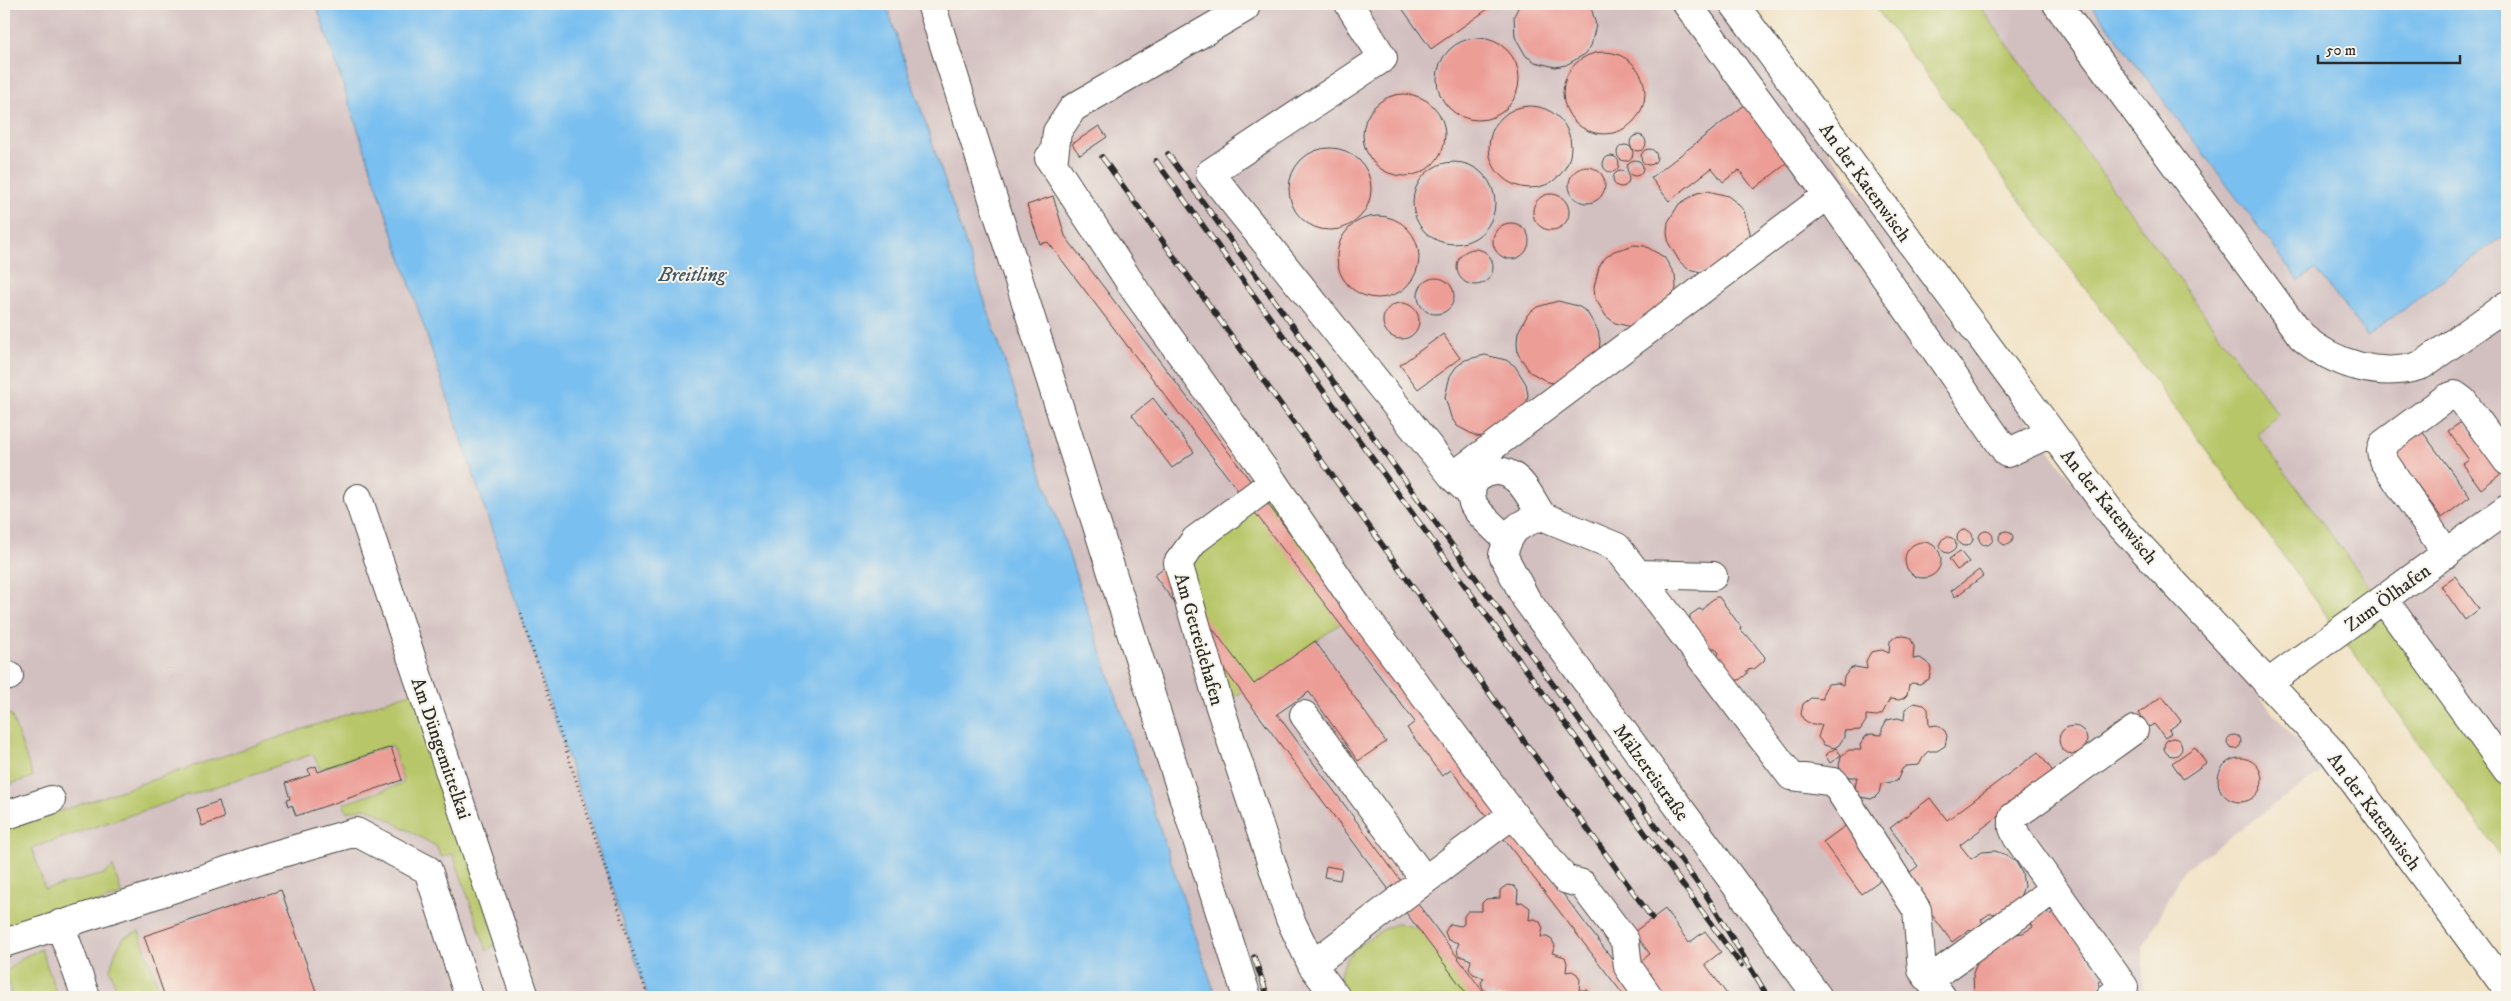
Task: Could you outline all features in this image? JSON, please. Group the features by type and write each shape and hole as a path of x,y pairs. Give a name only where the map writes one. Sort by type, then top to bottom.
{"street":[{"path":"931,4 1246,997"},
{"path":"1349,4 1383,58 1210,174 1461,485 1474,506 1507,540 1518,524 1542,516"},
{"path":"1687,4 1828,195 2007,453 2051,433"},
{"name":"An der Katenwisch","path":"1734,4 2121,526 2332,752 2507,990"},
{"path":"2057,4 2302,337 2319,352 2340,361 2367,368 2394,371 2408,370 2422,365 2507,305"},
{"path":"1245,8 1073,108 1057,132 1054,157 1049,158 1137,293 1273,482 1360,610 1513,814 1565,879 1582,884 1625,941 1628,967 1649,997"},
{"path":"1461,485 1828,195"},
{"path":"2447,554 2383,460 2380,451 2383,444 2446,398 2455,395 2464,401 2507,461"},
{"path":"1461,485 1474,480 1488,471 1502,470 1516,478 1542,516 1617,547 1791,776 1834,782 1917,910 1922,970 1935,988 2054,889"},
{"name":"Am Getreidehafen","path":"1273,482 1195,540 1178,563 1219,704 1287,909 1312,965 1336,997"},
{"name":"Am Düngemittelkai","path":"358,498 525,997"},
{"name":"Zum Ölhafen","path":"2267,684 2507,509"},
{"name":"Mälzereistraße","path":"1507,540 1504,555 1526,599 1818,997"},
{"path":"1638,574 1713,576"},
{"path":"2384,600 2507,770"},
{"path":"1304,715 1424,879"},
{"path":"2110,997 2124,987 2017,837 2013,828 2014,817 2134,730"},
{"path":"4,816 51,800"},
{"path":"1312,965 1513,814"},
{"path":"4,943 142,900 271,856 356,832 428,870 469,997"},
{"path":"60,924 86,997"}],"path":[{"path":"521,614 648,997"}],"shaded area":[{"path":"4,4 316,4 648,997 4,997"},
{"path":"886,4 1720,4 2074,484 2323,770 2184,870 2143,948 2143,997 1216,997"},
{"path":"1978,4 2091,4 2299,281 2316,268 2367,336 2507,233 2507,773 2257,433 2278,415"}],"green space":[{"path":"1873,4 1978,4 2278,415 2257,434 2507,773 2507,864 2216,463"},
{"path":"1273,482 1360,610 1245,691 1219,704 1178,563"},
{"path":"413,692 497,942 487,951 453,854 441,857 436,846 372,810 364,808 347,812 343,804 404,783 392,745 320,769 313,754 32,848 45,889 105,874 113,866 122,895 4,932 4,830"},
{"path":"11,714 33,777 4,786 4,716"},
{"path":"1395,924 1411,926 1425,935 1471,997 1346,997 1340,978 1346,960 1369,938"},
{"path":"139,931 162,997 119,997 110,969 116,951 124,937"},
{"path":"41,949 58,997 12,997 6,973 20,959"}],"water":[{"name":"Breitling","path":"316,4 886,4 1216,997 648,997"},
{"path":"2091,4 2507,4 2507,233 2367,336 2316,269 2299,281"}],"building":[{"path":"1399,4 1495,4 1431,49"},
{"path":"1520,4 1590,4 1596,25 1591,46 1585,54 1566,65 1555,67 1535,62 1526,56 1515,37 1514,16"},
{"path":"1478,38 1494,41 1507,50 1516,63 1519,79 1516,95 1507,108 1494,117 1478,120 1462,117 1449,108 1440,95 1437,79 1440,63 1449,50 1462,41"},
{"path":"1604,52 1620,55 1633,64 1642,77 1645,93 1642,109 1633,122 1620,131 1604,134 1588,131 1575,122 1566,109 1563,93 1566,77 1575,64 1588,55"},
{"path":"1404,94 1420,97 1433,106 1442,119 1445,135 1442,151 1433,164 1420,173 1404,176 1388,173 1375,164 1366,151 1363,135 1366,119 1375,106 1388,97"},
{"path":"1751,100 1795,157 1754,189 1739,170 1723,182 1712,168 1669,201 1651,178"},
{"path":"1530,106 1546,109 1559,118 1568,131 1571,147 1568,163 1559,176 1546,185 1530,188 1514,185 1501,176 1492,163 1489,147 1492,131 1501,118 1514,109"},
{"path":"1099,126 1107,137 1080,155 1072,144"},
{"path":"1635,135 1641,135 1646,140 1644,149 1635,151 1630,146 1630,140"},
{"path":"1622,145 1628,145 1633,150 1631,159 1622,161 1617,156 1617,150"},
{"path":"1330,148 1346,151 1359,160 1368,173 1371,189 1368,205 1359,218 1346,227 1330,230 1314,227 1301,218 1292,205 1289,189 1292,173 1301,160 1314,151"},
{"path":"1646,149 1652,149 1657,154 1655,163 1646,165 1641,160 1641,154"},
{"path":"1608,156 1614,156 1619,161 1617,170 1608,172 1603,167 1603,161"},
{"path":"1632,160 1638,160 1643,165 1641,174 1632,176 1627,171 1627,165"},
{"path":"1454,162 1470,165 1483,174 1492,187 1495,203 1492,219 1483,232 1470,241 1454,244 1438,241 1425,232 1416,219 1413,203 1416,187 1425,174 1438,165"},
{"path":"1587,167 1594,168 1600,172 1604,178 1604,192 1600,198 1594,202 1587,203 1580,202 1574,198 1570,192 1569,185 1570,178 1574,172 1580,168"},
{"path":"1618,171 1624,171 1629,176 1627,185 1618,187 1613,182 1613,176"},
{"path":"1708,191 1728,196 1737,203 1744,211 1750,232 1749,242 1709,274 1688,269 1680,262 1669,244 1667,233 1668,222 1679,204 1697,193"},
{"path":"1551,194 1558,195 1564,199 1568,205 1568,219 1564,225 1558,229 1551,230 1544,229 1538,225 1534,219 1533,212 1534,205 1538,199 1544,195"},
{"path":"1053,196 1065,236 1641,997 1625,997 1451,770 1442,776 1407,728 1415,722 1048,242 1040,244 1027,205"},
{"path":"1378,216 1394,219 1407,228 1416,241 1419,257 1416,273 1407,286 1394,295 1378,298 1362,295 1349,286 1340,273 1337,257 1340,241 1349,228 1362,219"},
{"path":"1511,223 1518,224 1524,228 1528,234 1528,248 1524,254 1518,258 1511,259 1504,258 1498,254 1494,248 1493,241 1494,234 1498,228 1504,224"},
{"path":"1634,245 1645,246 1664,257 1675,275 1676,286 1675,296 1636,328 1615,323 1606,316 1595,298 1594,287 1599,267 1605,258 1614,251"},
{"path":"1475,249 1482,250 1488,254 1492,260 1492,274 1488,280 1482,284 1475,285 1468,284 1462,280 1458,274 1457,267 1458,260 1462,254 1468,250"},
{"path":"1436,278 1443,279 1449,283 1453,289 1453,303 1449,309 1443,313 1436,314 1429,313 1423,309 1419,303 1418,296 1419,289 1423,283 1429,279"},
{"path":"1558,301 1578,306 1587,312 1598,331 1600,341 1599,352 1559,384 1548,382 1530,372 1518,354 1517,343 1518,332 1528,314 1537,307"},
{"path":"1401,303 1408,304 1414,308 1418,314 1418,328 1414,334 1408,338 1401,339 1394,338 1388,334 1384,328 1383,321 1384,314 1388,308 1394,304"},
{"path":"1443,334 1460,358 1418,389 1400,365"},
{"path":"1485,355 1506,360 1515,366 1526,384 1528,395 1526,406 1487,437 1476,436 1457,426 1451,417 1445,397 1450,376 1456,367 1465,360"},
{"path":"1153,398 1194,452 1172,468 1132,415"},
{"path":"2463,421 2502,473 2481,489 2463,464 2469,460 2448,431"},
{"path":"2419,427 2470,497 2442,518 2390,448"},
{"path":"1965,530 1971,532 1973,538 1971,544 1965,546 1959,544 1957,538 1959,532"},
{"path":"1986,531 1991,533 1993,538 1991,543 1986,545 1981,543 1979,538 1981,533"},
{"path":"2006,531 2011,533 2013,538 2011,543 2006,545 2001,543 1999,538 2001,533"},
{"path":"1948,537 1954,539 1956,545 1954,551 1948,553 1942,551 1940,545 1942,539"},
{"path":"1923,542 1930,543 1936,547 1940,553 1940,567 1936,573 1930,577 1923,578 1916,577 1910,573 1906,567 1905,560 1906,553 1910,547 1916,543"},
{"path":"1960,551 1969,562 1957,570 1949,559"},
{"path":"1166,566 1254,684 1315,641 1386,742 1358,761 1309,692 1277,714 1487,997 1469,997 1154,575"},
{"path":"1979,570 1983,576 1955,597 1951,591"},
{"path":"2455,576 2479,609 2465,620 2441,586"},
{"path":"1716,597 1719,597 1741,627 1740,630 1747,635 1765,657 1764,661 1754,669 1747,670 1747,674 1739,680 1733,680 1717,657 1719,653 1715,648 1711,648 1690,620 1690,615 1699,609 1703,610"},
{"path":"1898,635 1909,637 1912,641 1914,646 1913,659 1920,658 1929,664 1931,669 1929,679 1920,684 1912,683 1909,685 1907,695 1904,698 1899,700 1890,699 1882,714 1877,716 1866,715 1866,721 1860,730 1844,731 1844,737 1839,745 1834,748 1824,745 1818,737 1822,725 1812,725 1803,719 1801,714 1803,704 1811,698 1823,699 1823,693 1828,684 1838,683 1843,685 1844,677 1850,669 1855,667 1867,669 1866,661 1871,652 1882,650 1889,653 1890,641"},
{"path":"2162,696 2181,721 2169,730 2171,733 2165,738 2154,724 2149,727 2139,713"},
{"path":"1914,703 1924,705 1928,709 1929,726 1937,725 1945,731 1947,736 1945,746 1937,751 1929,751 1925,754 1919,765 1906,766 1902,769 1897,781 1881,784 1879,793 1875,797 1871,799 1860,797 1855,788 1857,777 1849,777 1841,771 1839,766 1841,756 1849,750 1861,750 1860,745 1866,736 1871,734 1882,735 1882,729 1887,720 1898,718 1904,720 1905,709"},
{"path":"2073,726 2083,730 2087,740 2083,750 2073,754 2063,750 2059,740 2063,730"},
{"path":"2234,735 2239,737 2241,742 2239,747 2234,749 2229,747 2227,742 2229,737"},
{"path":"2173,738 2179,741 2182,747 2179,753 2173,756 2167,753 2164,747 2167,741"},
{"path":"391,747 402,780 296,816 292,805 288,807 286,800 290,799 285,783 310,775 308,769 316,766 318,772"},
{"path":"2195,747 2206,763 2183,779 2172,763"},
{"path":"1836,748 1841,755 1830,763 1825,755"},
{"path":"2038,752 2055,774 1960,845 1971,859 1982,852 1995,851 2007,855 2016,862 2022,873 2024,886 2020,897 2001,913 1989,914 1981,920 1987,929 1975,937 1970,929 1952,942 1904,877 1918,866 1890,828 1930,798 1947,820"},
{"path":"2240,758 2252,762 2258,768 2262,780 2258,792 2252,798 2240,802 2228,798 2222,792 2218,780 2222,768 2228,762"},
{"path":"219,801 224,818 202,826 197,809"},
{"path":"1848,824 1886,876 1861,894 1823,842"},
{"path":"1326,866 1342,869 1340,880 1324,877"},
{"path":"1507,885 1514,886 1518,891 1517,903 1522,902 1530,908 1529,920 1535,919 1540,922 1543,928 1541,937 1547,937 1552,940 1555,946 1552,953 1565,957 1567,963 1566,972 1572,971 1577,974 1580,980 1579,990 1588,990 1592,997 1495,997 1495,993 1488,993 1483,989 1481,983 1484,978 1473,974 1469,969 1471,960 1458,955 1457,948 1459,943 1448,940 1445,932 1450,924 1461,926 1464,924 1464,916 1468,911 1482,911 1482,903 1486,899 1500,898 1500,890"},
{"path":"281,890 318,997 165,997 144,936"},
{"path":"1665,909 1689,943 1705,931 1721,952 1705,964 1729,997 1655,997 1633,967 1650,954 1634,932"},
{"path":"2045,909 2049,915 2057,910 2102,980 2098,982 2106,995 2103,997 1974,997 1973,973 1981,954 2016,934 2023,933 2033,927 2029,920"}],"railway":[{"path":"1168,154 1708,898 1768,997"},
{"path":"1102,157 1652,918"},
{"path":"1156,161 1741,965"},
{"path":"1254,957 1268,997"}]}
